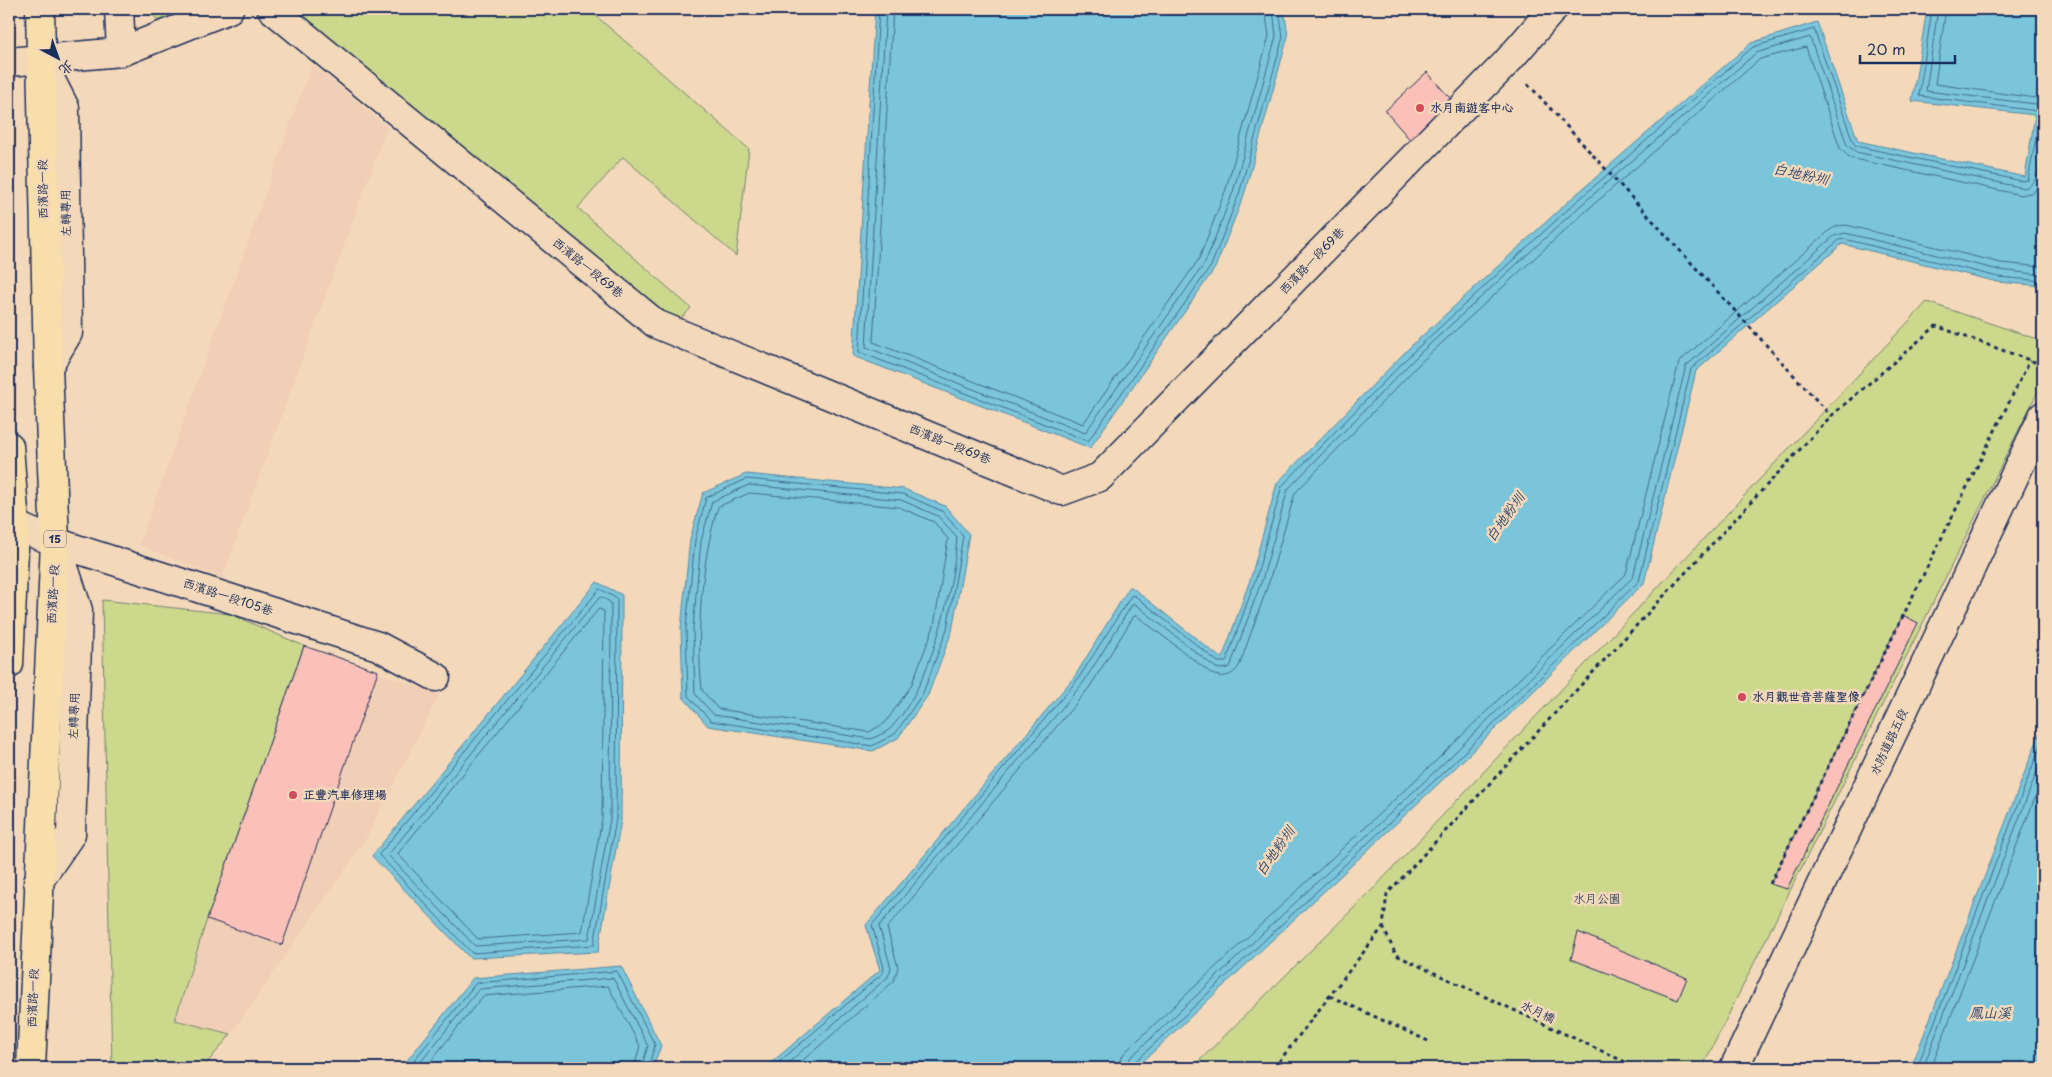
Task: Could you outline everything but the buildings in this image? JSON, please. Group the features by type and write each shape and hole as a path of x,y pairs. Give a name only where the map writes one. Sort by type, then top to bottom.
{"main road":[{"name":"西濱路一段","path":"31,1068 55,542 48,367 40,9"},
{"path":"9,446 11,522 9,664"}],"street":[{"path":"119,9 121,52"},
{"path":"9,62 121,52 229,9"},
{"name":"西濱路一段69巷","path":"272,9 656,324 1062,490 1100,477 1507,62 1554,9"},
{"name":"水防道路五段","path":"1734,1068 2043,416"},
{"name":"西濱路一段105巷","path":"11,522 55,542 378,646 436,677"}],"path":[{"path":"1507,62 1831,416"},
{"path":"1275,1067 1383,927 1387,894 1831,416 1936,326 2043,365"},
{"path":"1770,884 2030,360"},
{"name":"水月橋","path":"1383,927 1396,955 1638,1068"},
{"path":"1330,996 1428,1041"},
{"path":"1275,1067 1283,1068"}],"shaded area":[{"path":"312,64 387,127 222,578 139,545"},
{"path":"304,646 439,695 364,842 231,1034 175,1020 207,919"}],"green space":[{"path":"145,9 194,9 162,23"},
{"path":"280,9 588,9 749,149 736,256 623,157 578,208 691,308 665,335"},
{"name":"水月公園","path":"1927,302 2043,341 2043,381 1702,1068 1192,1068 1376,886"},
{"path":"102,600 230,614 304,646 207,919 175,1020 231,1034 203,1068 112,1068"}],"water":[{"path":"875,9 1284,9 1288,36 1244,195 1215,268 1090,448 853,356"},
{"name":"白地粉圳","path":"1927,9 2043,9 2043,286 1998,282 1842,244 1696,371 1644,583 1454,769 1136,1068 765,1068 880,970 866,925 1075,676 1130,586 1222,659 1251,577 1277,483 1409,348 1572,198 1751,43 1817,22 1858,141 2025,177 2035,115 1912,101"},
{"path":"746,474 904,489 945,506 969,534 952,631 928,695 898,738 873,751 708,726 683,697 681,628 690,539 703,493"},
{"path":"597,582 622,595 621,820 598,952 470,958 372,856"},
{"name":"鳳山溪","path":"2043,725 2043,1068 1911,1068"},
{"path":"621,966 661,1046 652,1068 401,1068 473,978"}],"place":[{"name":"水月南遊客中心","path":"1420,108"},
{"name":"水月觀世音菩薩聖像","path":"1742,697"},
{"name":"正豐汽車修理場","path":"293,795"}]}
